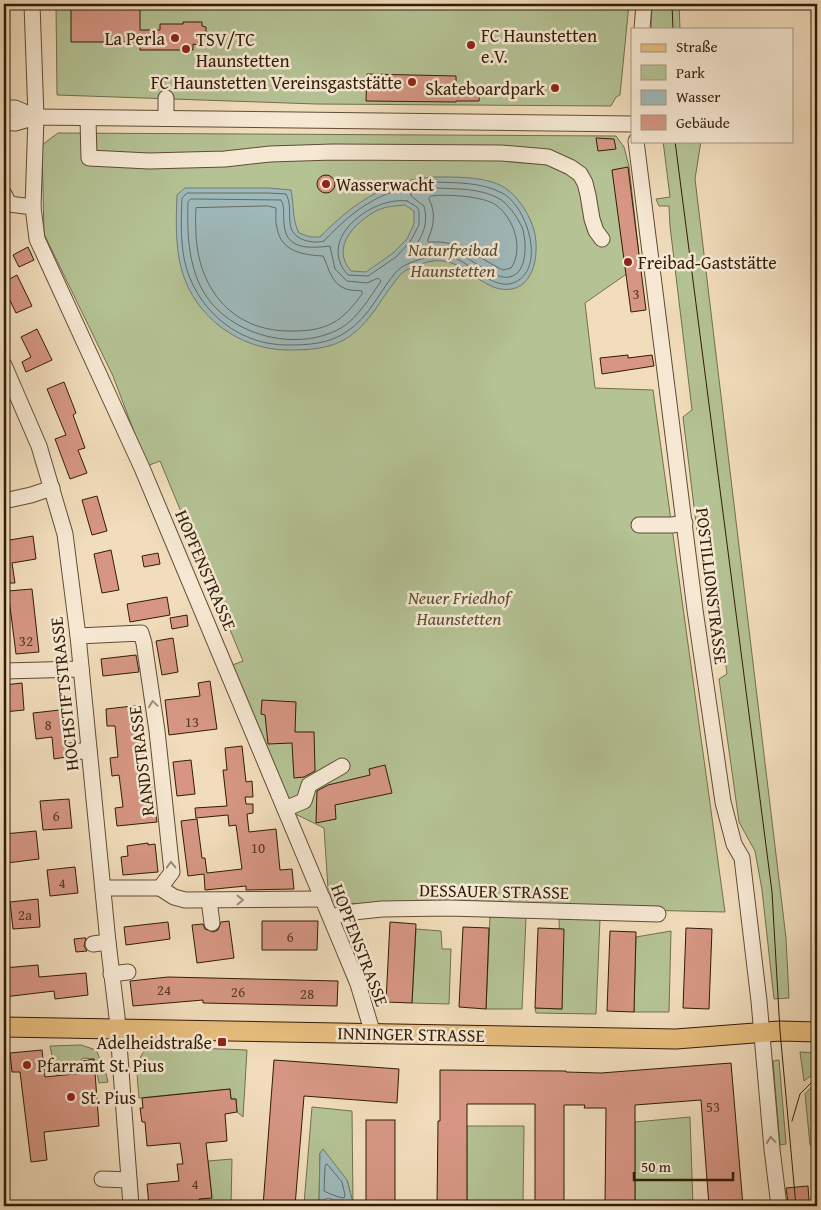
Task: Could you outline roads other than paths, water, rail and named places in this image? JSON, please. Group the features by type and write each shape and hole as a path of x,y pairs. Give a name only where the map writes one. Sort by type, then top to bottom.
{"main road":[{"name":"INNINGER STRASSE","path":"4,1027 676,1039 762,1033 817,1032"}],"street":[{"name":"HOPFENSTRASSE","path":"32,4 36,117 33,207 37,239 142,468 358,984 373,1034"},
{"path":"642,28 644,4"},
{"path":"166,98 166,118"},
{"path":"4,108 15,108 36,117"},
{"path":"4,122 15,123 36,117 631,124"},
{"path":"88,118 89,158 150,162 333,152 501,153 548,156 580,174 585,183 596,231 602,239"},
{"name":"POSTILLIONSTRASSE","path":"636,142 723,802 734,844 742,858 779,1206"},
{"path":"4,194 9,204 33,207"},
{"name":"HOCHSTIFTSTRASSE","path":"4,365 39,446 65,534 81,669 81,751 103,888 118,1030 131,1206"},
{"path":"4,501 52,488"},
{"path":"639,525 672,526 685,523"},
{"name":"RANDSTRASSE","path":"78,636 141,633 157,731 172,872 160,888"},
{"path":"4,671 44,675 81,669"},
{"path":"285,809 304,801 309,785 342,766"},
{"path":"103,888 160,888 174,897 185,900 323,899"},
{"path":"209,900 212,923"},
{"name":"DESSAUER STRASSE","path":"331,918 344,913 382,909 448,908 658,914"},
{"path":"92,944 108,942"},
{"path":"111,974 128,972"},
{"path":"102,1179 129,1180"}],"water":[{"path":"430,177 462,177 492,182 501,185 519,201 530,219 536,241 535,262 532,271 521,286 512,289 500,289 490,285 460,266 448,262 436,261 421,264 401,274 365,323 350,336 328,346 288,350 253,344 222,328 197,303 188,288 178,253 176,233 177,195 185,188 269,188 291,190 294,217 299,233 310,237 320,237 348,211 379,191 403,182","holes":["405,205 414,211 414,224 407,239 393,253 366,272 351,271 345,262 344,244 348,236 361,221 378,210 388,207"]},
{"path":"323,1149 347,1180 353,1203 333,1203 332,1199 329,1198 325,1199 324,1203 319,1203 320,1153"}],"tram line":[{"path":"672,4 673,28"},
{"path":"675,142 772,892 780,1031 796,1206"},
{"path":"792,1121 800,1094 817,1077"}],"place":[{"name":"La Perla","path":"175,38"},
{"name":"FC Haunstetten e.V.","path":"471,45"},
{"name":"TSV/TC Haunstetten","path":"186,49"},
{"name":"FC Haunstetten Vereinsgaststätte","path":"412,82"},
{"name":"Skateboardpark","path":"555,88"},
{"name":"Wasserwacht","path":"326,184"},
{"name":"Freibad-Gaststätte","path":"628,262"},
{"name":"Adelheidstraße","path":"222,1042"},
{"name":"Pfarramt St. Pius","path":"27,1065"},
{"name":"St. Pius","path":"71,1097"}],"park label":[{"name":"Naturfreibad Haunstetten","path":"453,259"},
{"name":"Neuer Friedhof Haunstetten","path":"459,607"}]}
